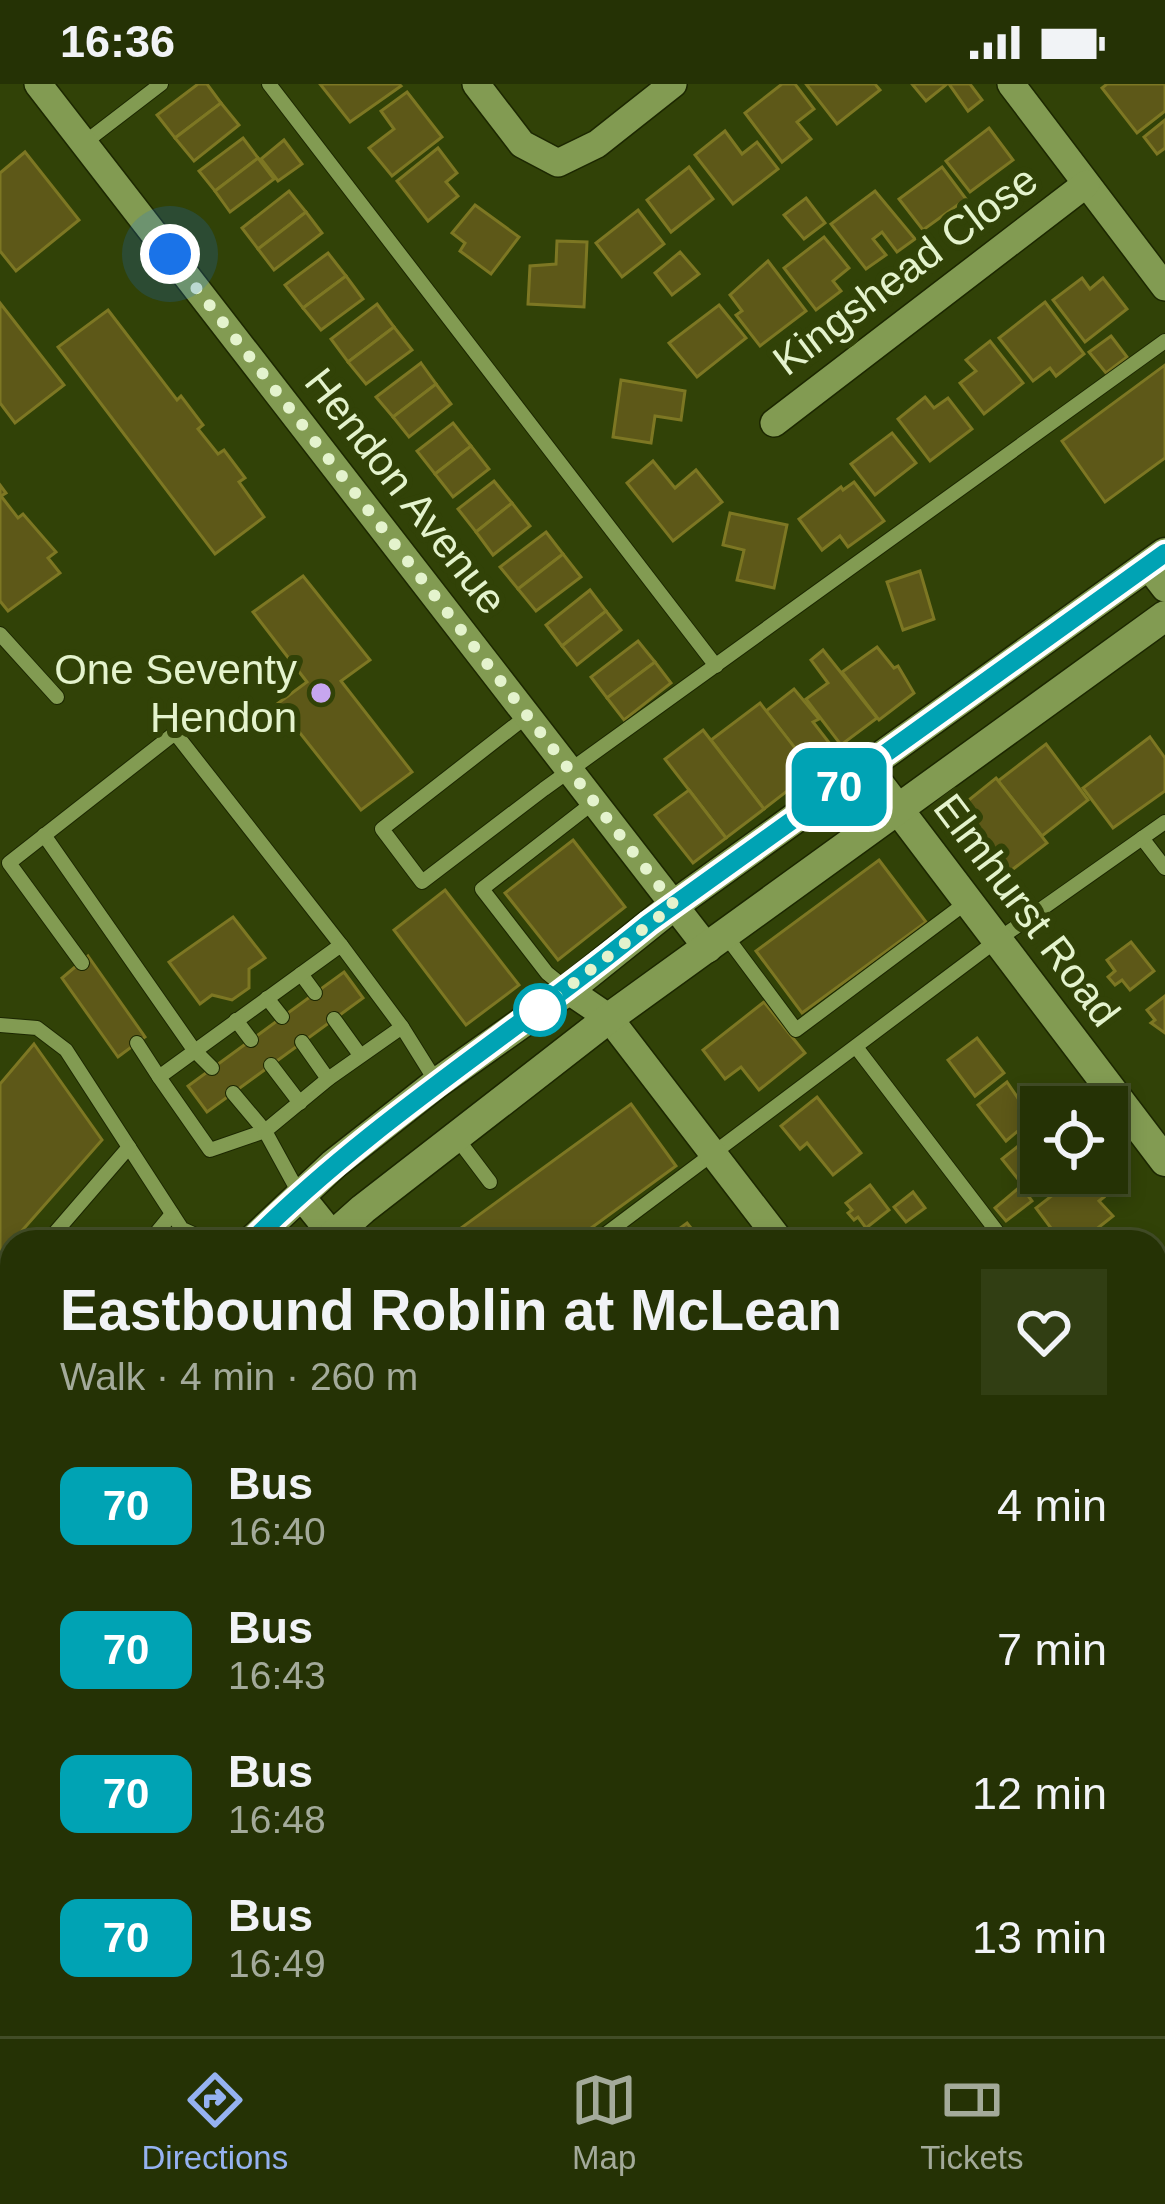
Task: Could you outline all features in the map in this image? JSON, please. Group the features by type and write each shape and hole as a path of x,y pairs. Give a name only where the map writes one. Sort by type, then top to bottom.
{"main road":[{"path":"263,1230 437,1083 568,990 674,905 866,767 1159,569"},
{"path":"344,1230 609,1018 1165,616"},
{"name":"Elmhurst Road","path":"866,767 1165,1161"}],"street":[{"name":"Hendon Avenue","path":"38,84 674,905 717,942"},
{"path":"476,84 523,144 558,163 597,144 673,84"},
{"path":"1011,84 1165,287"},
{"name":"Kingshead Close","path":"774,422 1086,184"},
{"path":"568,990 609,1018 772,1230"},
{"path":"300,1195 325,1230"}],"lane":[{"path":"84,143 161,84"},
{"path":"269,84 716,666"},
{"path":"527,716 382,829 422,882 1165,341"},
{"path":"0,634 57,697"},
{"path":"82,963 9,863 175,733 341,945 437,1083"},
{"path":"568,990 547,974 482,889 594,802"},
{"path":"611,1230 996,941 1165,822"},
{"path":"44,836 194,1050 212,1068"},
{"path":"1142,838 1165,868"},
{"path":"717,942 796,1030 967,902"},
{"path":"159,1077 341,945"},
{"path":"301,974 315,993"},
{"path":"267,998 282,1017"},
{"path":"334,1019 360,1055"},
{"path":"236,1020 251,1040"},
{"path":"0,1025 37,1028 65,1050 184,1230"},
{"path":"137,1043 211,1150 265,1131 402,1027"},
{"path":"302,1042 328,1079"},
{"path":"856,1047 996,1230"},
{"path":"271,1065 300,1103"},
{"path":"233,1094 265,1131 300,1195"},
{"path":"456,1137 490,1182"},
{"path":"57,1230 129,1147"},
{"path":"159,1230 172,1214"}],"building":[{"path":"198,84 207,84 221,103 175,138 157,115"},
{"path":"320,84 399,84 401,86 350,122"},
{"path":"782,84 795,84 814,109 797,122 811,139 782,162 745,113"},
{"path":"806,84 875,84 880,90 837,124"},
{"path":"912,84 947,84 926,101"},
{"path":"949,84 970,84 982,100 968,111"},
{"path":"1107,84 1165,84 1165,111 1137,133 1102,88"},
{"path":"407,92 442,137 392,176 369,148 394,129 381,111"},
{"path":"221,103 239,125 194,161 175,138"},
{"path":"1165,120 1165,148 1157,154 1144,137"},
{"path":"989,128 1013,160 970,192 946,161"},
{"path":"725,131 742,154 757,142 778,169 733,204 695,155"},
{"path":"243,138 258,158 215,191 199,171"},
{"path":"284,140 302,164 278,181 261,159"},
{"path":"438,148 457,173 446,182 458,196 428,221 397,181"},
{"path":"25,152 79,220 16,271 0,251 0,173"},
{"path":"258,158 274,179 230,212 215,191"},
{"path":"689,167 713,199 671,232 647,200"},
{"path":"942,167 966,199 923,230 899,199"},
{"path":"289,191 306,212 258,249 242,228"},
{"path":"875,191 915,239 897,252 882,232 873,239 886,255 866,269 831,224"},
{"path":"806,198 825,223 804,239 784,215"},
{"path":"475,205 519,237 491,274 460,251 465,243 452,233"},
{"path":"638,210 664,244 622,277 596,243"},
{"path":"306,212 322,233 274,270 258,249"},
{"path":"824,237 849,268 833,281 841,291 816,310 784,268"},
{"path":"557,241 587,242 584,307 528,304 530,266 556,264"},
{"path":"680,252 699,274 672,295 655,273"},
{"path":"328,253 346,276 303,308 285,285"},
{"path":"768,261 806,311 760,346 736,315 742,311 730,295"},
{"path":"346,276 363,299 321,330 303,308"},
{"path":"1082,278 1090,289 1103,278 1127,309 1085,342 1053,300"},
{"path":"1045,302 1084,354 1056,376 1050,368 1033,381 999,338"},
{"path":"0,303 64,385 15,423 0,403"},
{"path":"377,304 394,327 348,362 331,339"},
{"path":"719,305 746,338 697,377 669,343"},
{"path":"108,310 177,400 181,396 218,454 224,450 245,478 239,482 264,517 215,554 58,347"},
{"path":"394,327 412,350 366,384 348,362"},
{"path":"1111,336 1127,357 1106,373 1089,352"},
{"path":"990,341 1023,383 984,414 960,383 976,371 966,360"},
{"path":"421,363 436,384 393,417 376,397"},
{"path":"1165,365 1165,458 1105,502 1062,441"},
{"path":"621,380 685,391 681,420 655,416 651,443 613,437"},
{"path":"436,384 451,404 409,437 393,417"},
{"path":"925,397 934,408 948,398 972,429 930,461 898,419"},
{"path":"453,423 471,446 435,474 417,451"},
{"path":"892,433 916,463 875,495 851,464"},
{"path":"471,446 489,469 453,497 435,474"},
{"path":"653,461 675,488 696,470 722,502 673,541 627,483"},
{"path":"494,481 512,503 476,532 458,509"},
{"path":"854,482 884,521 848,547 840,536 822,550 799,519"},
{"path":"0,485 6,493 1,496 18,518 23,514 56,552 48,558 60,573 8,611 0,601"},
{"path":"512,503 530,526 493,555 476,532"},
{"path":"730,513 787,525 774,588 737,580 744,550 723,545"},
{"path":"546,532 563,554 518,589 500,567"},
{"path":"563,554 581,577 536,611 518,589"},
{"path":"920,571 934,619 903,630 887,582"},
{"name":"One Seventy Hendon","path":"303,576 370,660 341,681 412,772 361,810 277,704 307,682 253,612"},
{"path":"590,590 606,611 562,646 546,625"},
{"path":"606,611 621,630 577,665 562,646"},
{"path":"638,641 655,662 607,698 591,677"},
{"path":"877,647 894,668 898,666 914,693 879,720 842,672"},
{"path":"823,650 877,718 841,745 806,699 828,683 811,660"},
{"path":"655,662 671,683 624,720 607,698"},
{"path":"794,689 819,719 813,722 834,749 810,768 766,711"},
{"path":"760,703 813,771 764,809 711,740"},
{"path":"703,730 764,809 726,838 665,759"},
{"path":"1150,737 1165,758 1165,791 1113,828 1083,788"},
{"path":"1046,744 1088,800 1042,836 998,781"},
{"path":"996,778 1047,843 1004,876 954,812"},
{"path":"689,790 726,838 693,863 655,815"},
{"path":"573,840 625,907 558,960 505,893"},
{"path":"879,860 926,922 802,1013 756,951"},
{"path":"445,890 519,985 466,1025 394,930"},
{"path":"233,917 265,958 249,969 249,988 232,1000 212,995 200,1004 169,962"},
{"path":"1131,942 1154,971 1130,990 1122,980 1115,985 1108,977 1115,971 1107,960"},
{"path":"88,956 145,1037 118,1057 62,978"},
{"path":"344,972 363,998 207,1112 188,1086"},
{"path":"1165,996 1165,1033 1151,1023 1155,1020 1147,1010"},
{"path":"764,1002 805,1053 759,1090 741,1067 725,1079 703,1050"},
{"path":"977,1038 1004,1073 975,1096 948,1060"},
{"path":"34,1044 102,1140 23,1230 0,1230 0,1084"},
{"path":"1007,1082 1020,1101 1020,1129 1006,1141 978,1105"},
{"path":"817,1097 861,1153 833,1175 807,1143 800,1149 781,1126"},
{"path":"631,1104 676,1166 588,1230 461,1228"},
{"path":"1020,1145 1020,1182 1002,1159"},
{"path":"870,1185 889,1210 866,1228 848,1213 852,1210 846,1203"},
{"path":"1020,1187 1020,1194 1032,1201 1006,1221 995,1208"},
{"path":"913,1192 925,1208 906,1222 894,1207"},
{"path":"1054,1194 1101,1194 1104,1197 1099,1201 1113,1216 1095,1230 1052,1230 1036,1208"}],"bus line":[{"name":"70","path":"263,1230 334,1164 568,990 649,923 1165,553"}],"place":[{"name":"One Seventy Hendon","path":"321,693"}],"route":[{"path":"170,254 674,905 535,1013 540,1010"}]}
